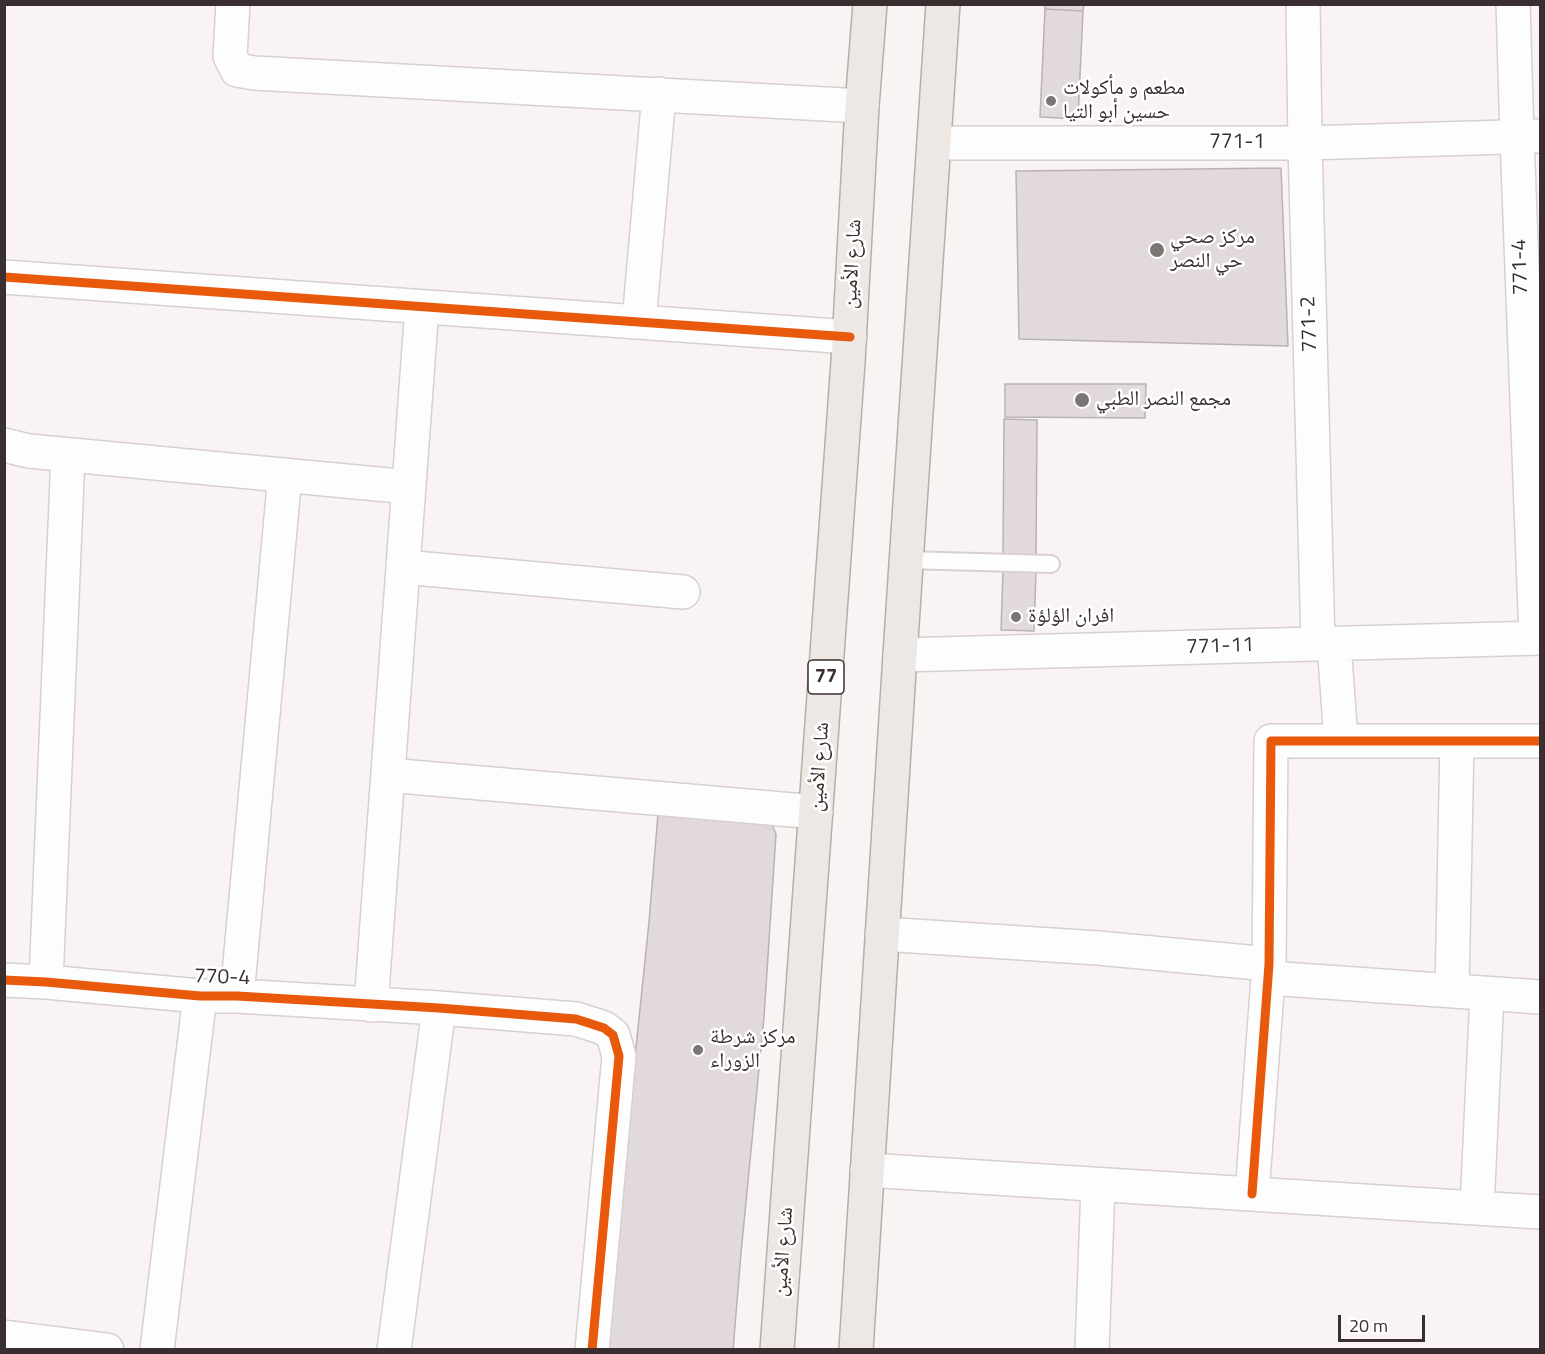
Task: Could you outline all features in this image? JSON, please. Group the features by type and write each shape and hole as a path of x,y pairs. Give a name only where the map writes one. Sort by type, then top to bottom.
{"main road":[{"name":"شارع الأمين","path":"777,1350 850,337 862,106 870,4"},
{"path":"856,1350 943,4"}],"street":[{"path":"233,4 230,56 237,70 254,73 862,106"},
{"name":"771-2","path":"1303,4 1305,143 1326,644 1341,741"},
{"name":"771-4","path":"1513,4 1528,137 1538,638"},
{"path":"639,322 659,94"},
{"name":"771-1","path":"933,143 1305,143 1528,137"},
{"path":"4,277 850,337"},
{"path":"372,1005 422,307"},
{"path":"4,445 29,451 409,488"},
{"path":"46,982 68,455"},
{"path":"237,996 285,475"},
{"path":"403,567 683,592"},
{"name":"771-11","path":"900,656 1538,638"},
{"path":"1252,1194 1268,971 1271,741 1540,741"},
{"path":"1452,992 1457,741"},
{"path":"388,775 816,812"},
{"path":"882,934 1098,948 1268,971 1452,992 1540,997"},
{"name":"770-4","path":"4,980 200,996 237,996 439,1008 576,1019 604,1028 613,1035 619,1056 592,1350"},
{"path":"1477,1208 1488,994"},
{"path":"157,1350 200,996"},
{"path":"394,1350 439,1008"},
{"path":"867,1170 1540,1212"},
{"path":"1092,1350 1098,1185"},
{"path":"4,1337 107,1350"}],"lane":[{"path":"906,560 1051,564"}],"building":[{"path":"1045,4 1084,4 1083,11 1045,9"},
{"path":"1045,9 1083,11 1078,119 1040,117"},
{"name":"مركز صحي حي النصر","path":"1281,168 1288,346 1019,339 1016,171"},
{"path":"1005,384 1146,384 1145,418 1005,417"},
{"path":"1004,419 1037,420 1036,556 1003,556"},
{"path":"1003,570 1036,571 1034,631 1001,630"},
{"name":"مركز شرطة الزوراء","path":"658,814 772,825 776,834 764,1017 733,1350 609,1350 622,1183"}],"cycle path":[{"path":"4,277 850,337"},
{"path":"1252,1194 1269,964 1271,741 1540,741"},
{"path":"4,980 200,996 237,996 439,1008 576,1019 604,1028 613,1035 619,1056 592,1350"}],"place":[{"name":"مطعم و مأكولات حسين أبو التيا","path":"1051,101"},
{"name":"مركز صحي حي النصر","path":"1157,250"},
{"name":"مجمع النصر الطبي","path":"1082,400"},
{"name":"افران الؤلؤة","path":"1016,617"},
{"name":"مركز شرطة الزوراء","path":"698,1050"}]}
